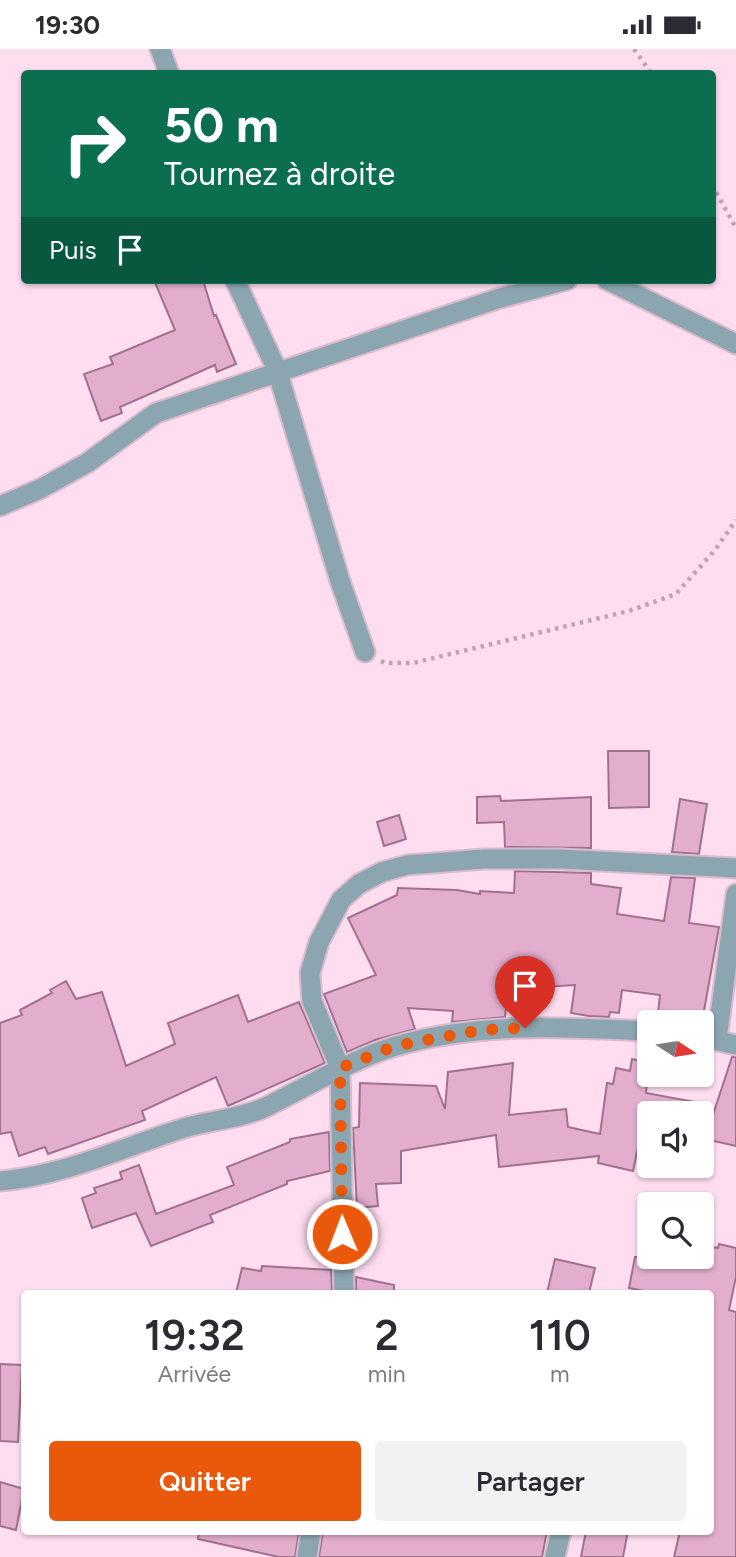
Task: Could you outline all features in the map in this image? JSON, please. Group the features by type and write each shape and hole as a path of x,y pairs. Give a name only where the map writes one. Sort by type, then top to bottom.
{"street":[{"path":"160,49 168,70"},
{"path":"237,284 277,370 340,582 365,652"},
{"path":"0,506 40,489 87,463 156,413 277,370 497,299 552,284"},
{"path":"615,284 736,344"},
{"path":"344,1290 340,1068 312,1001 310,973 319,941 341,900 359,884 382,872 407,865 484,859 560,859 736,868"},
{"path":"718,1040 736,894"},
{"path":"0,1181 65,1168 186,1127 247,1114 340,1068 395,1046 481,1030 525,1028 637,1031"},
{"path":"307,1557 311,1535"},
{"path":"555,1557 560,1535"}],"path":[{"path":"634,49 649,70"},
{"path":"716,192 736,228"},
{"path":"365,652 385,663 413,663 640,607 676,594 715,550 736,520"}],"building":[{"path":"156,284 204,284 214,316 216,315 236,364 217,372 215,365 120,407 122,413 101,421 84,374 113,364 110,357 175,330"},
{"path":"608,751 649,751 649,807 609,808"},
{"path":"500,796 501,801 591,797 591,848 505,847 504,822 477,823 477,797"},
{"path":"680,799 707,804 699,854 672,852"},
{"path":"399,815 406,839 384,846 377,822"},
{"path":"515,871 591,873 591,884 621,888 617,914 664,921 671,877 695,878 689,923 719,927 704,1010 658,1010 660,995 622,990 619,1013 610,1012 609,1017 589,1016 571,1013 575,985 508,989 505,1017 452,1022 453,1011 408,1008 415,1029 375,1040 347,1052 324,994 376,975 348,918 397,895 398,888 457,890 480,894 480,891 514,893"},
{"path":"66,981 76,999 102,992 126,1066 175,1044 168,1023 238,995 248,1022 299,1002 325,1063 228,1106 216,1077 142,1111 145,1120 48,1154 45,1147 19,1156 11,1132 0,1134 0,1023 22,1015 20,1010 52,993 50,990"},
{"path":"732,1057 736,1057 736,1146 714,1141 714,1112"},
{"path":"632,1059 637,1060 637,1087 647,1087 646,1093 690,1101 637,1101 637,1152 633,1171 598,1163 599,1156 499,1167 496,1135 401,1151 401,1183 376,1184 378,1206 357,1208 353,1128 359,1127 360,1083 436,1086 445,1109 448,1072 513,1063 509,1115 566,1109 568,1127 600,1134 607,1083 613,1084 616,1068 630,1071"},
{"path":"329,1132 330,1171 287,1181 287,1184 210,1215 213,1222 151,1246 136,1213 92,1228 82,1198 96,1193 94,1188 122,1179 120,1172 139,1165 156,1214 234,1185 227,1167 290,1142 290,1139"},
{"path":"719,1244 736,1248 736,1277 729,1310 736,1312 736,1557 674,1557 679,1535 714,1535 714,1290 629,1288 635,1257 637,1269 714,1269 714,1247 718,1248"},
{"path":"555,1259 595,1268 590,1290 548,1290"},
{"path":"262,1266 331,1270 332,1290 237,1290 242,1268 261,1271"},
{"path":"356,1277 394,1285 394,1290 356,1290"},
{"path":"0,1364 21,1365 18,1442 0,1441"},
{"path":"0,1482 21,1488 21,1504 16,1530 0,1526"},
{"path":"198,1535 298,1535 295,1557 279,1557 198,1539"},
{"path":"322,1535 546,1535 542,1557 319,1557"},
{"path":"585,1535 627,1535 623,1557 581,1557"}],"route":[{"path":"342,1234 340,1068 395,1046 481,1030 525,1028"}]}
